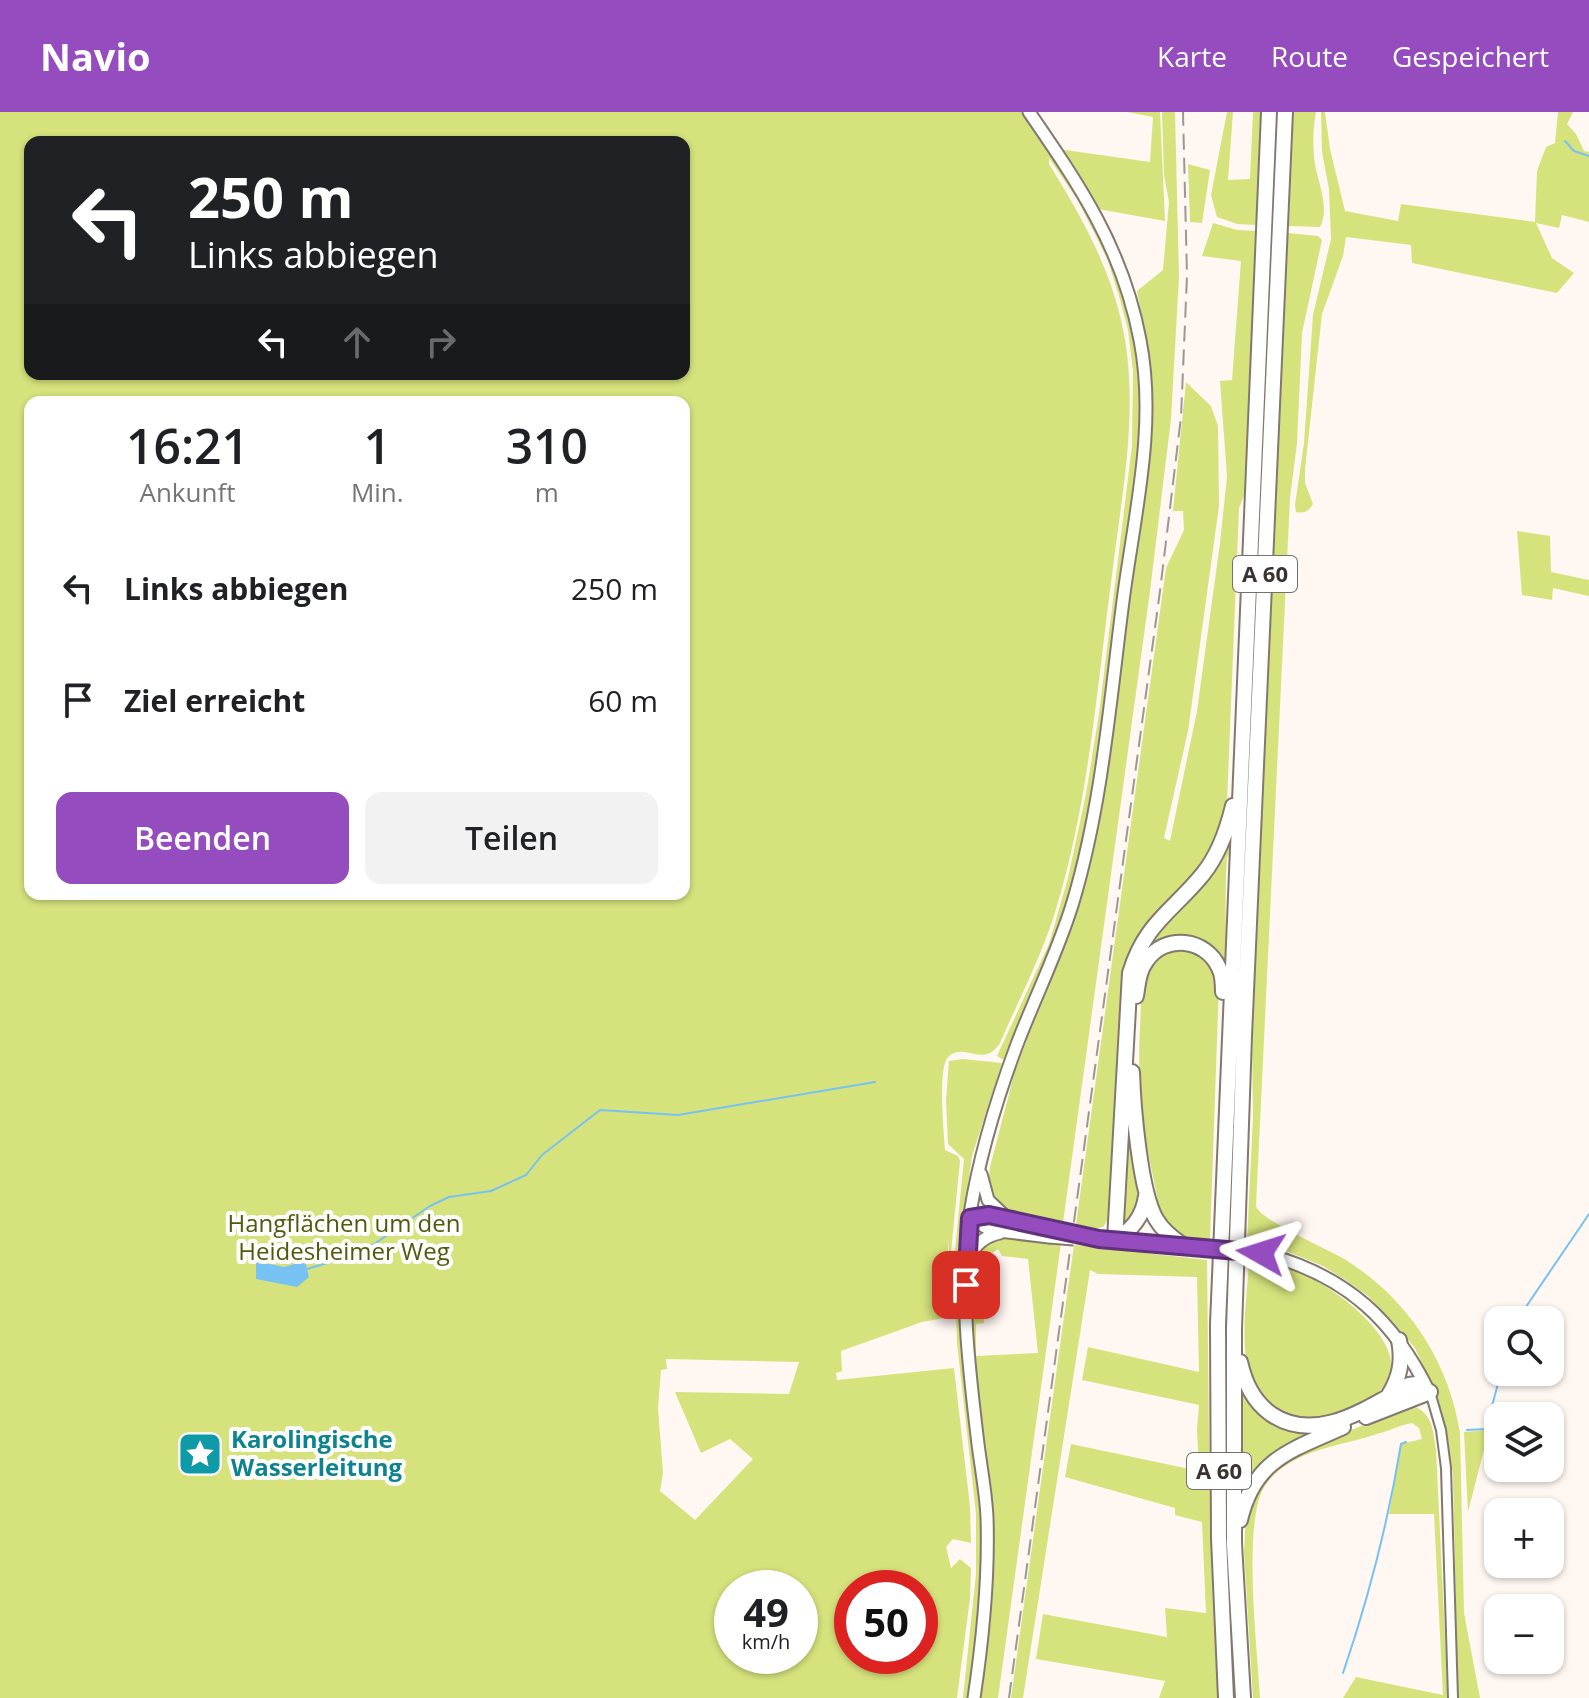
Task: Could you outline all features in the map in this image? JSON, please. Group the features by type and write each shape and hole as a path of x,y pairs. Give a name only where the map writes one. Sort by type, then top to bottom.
{"highway":[{"name":"A 60","path":"1226,1698 1219,1538 1218,1324 1269,112"},
{"name":"A 60","path":"1243,1698 1234,1544 1234,1329 1245,1005 1285,112"},
{"path":"1115,1240 1130,973 1149,932 1168,908 1201,876 1221,846 1241,768"},
{"path":"1186,1246 1157,1221 1135,1122 1133,1048 1139,978 1147,959 1155,951 1186,943 1214,958 1222,978 1227,1065"},
{"path":"1115,1240 1126,1233 1142,1213 1147,1187"},
{"path":"1234,1329 1243,1377 1249,1389 1263,1408 1287,1422 1303,1426 1325,1425 1369,1408 1413,1384 1430,1392"},
{"path":"1389,1396 1401,1363 1399,1340"},
{"path":"1234,1544 1248,1493 1258,1476 1276,1459 1370,1415 1430,1392"}],"main road":[{"path":"974,1698 987,1573 987,1514 967,1337 966,1266 970,1218 983,1149 1017,1046 1073,904 1084,859 1107,725 1140,481 1147,402 1140,339 1121,268 1083,192 1029,112"},
{"path":"983,1149 981,1178 984,1189 1009,1226"},
{"path":"970,1218 989,1215 1009,1226 1049,1232 1269,1255 1312,1270 1337,1283 1371,1309 1399,1340 1430,1392"},
{"path":"966,1266 974,1247 1009,1226"}],"street":[{"path":"1430,1392 1441,1430 1446,1468 1453,1698"}],"green space":[{"name":"Hangflächen um den Heidesheimer Weg","path":"0,112 1024,112 1063,171 1082,201 1113,264 1135,331 1140,366 1139,446 1087,823 1069,902 1004,1060 997,1056 1049,944 1068,878 1086,794 1099,714 1132,446 1133,371 1128,330 1119,296 1096,236 1077,199 1049,158 1049,164 1087,229 1107,274 1121,321 1129,375 1126,461 1077,827 1050,926 1000,1043 987,1054 955,1052 945,1062 942,1100 945,1150 958,1156 960,1161 950,1262 948,1240 949,1317 922,1322 841,1351 842,1371 836,1373 837,1380 954,1368 970,1507 971,1543 953,1539 946,1547 951,1568 960,1559 971,1568 957,1698 0,1698","holes":["666,1359 799,1362 789,1394 675,1392 701,1453 730,1439 753,1459 695,1520 660,1491 663,1473 658,1408 661,1370 667,1369"]},
{"path":"1127,112 1160,112 1165,221 1098,209 1058,149 1150,162 1153,117"},
{"path":"1162,112 1175,112 1179,277 1171,419 1063,1223 1010,1215 991,1197 988,1184 1015,1071 1050,979 1092,850 1150,404 1146,340 1137,291 1163,270 1169,202 1164,175"},
{"path":"1227,112 1233,112 1228,180 1250,179 1253,112 1263,112 1257,225 1237,224 1217,217 1211,195"},
{"path":"1293,112 1316,112 1314,157 1324,210 1320,227 1288,226"},
{"path":"1321,112 1325,112 1330,149 1345,211 1398,221 1401,204 1535,222 1537,171 1546,147 1555,143 1558,112 1573,112 1567,124 1584,151 1589,152 1589,222 1562,215 1559,228 1536,223 1552,258 1574,273 1557,293 1412,263 1411,245 1346,237 1343,256 1322,314 1305,469 1305,483 1313,504 1299,513 1295,505 1304,443 1313,315 1331,239"},
{"path":"1188,164 1210,170 1202,223 1190,222"},
{"path":"1213,223 1237,230 1257,231 1246,491 1239,508 1227,802 1209,856 1145,926 1125,969 1111,1215 1103,1227 1094,1229 1076,1225 1166,568 1184,530 1183,511 1173,511 1186,382 1211,406 1218,426 1219,506 1188,731 1164,838 1170,841 1197,711 1220,543 1227,477 1220,381 1232,380 1241,261 1202,256"},
{"path":"1288,233 1318,236 1322,240 1302,333 1297,443 1290,498 1256,1206 1270,1219 1349,1262 1371,1278 1408,1315 1436,1358 1455,1407 1460,1433 1464,1613 1480,1698 1458,1698 1453,1473 1439,1402 1415,1348 1368,1296 1323,1266 1286,1251 1247,1243 1253,1117 1252,1037"},
{"path":"1517,531 1550,536 1551,572 1589,580 1589,596 1553,588 1552,600 1522,595"},
{"path":"1231,832 1226,873 1225,974 1203,945 1141,951"},
{"path":"1186,946 1214,965 1219,983 1210,1239 1180,1235 1163,1218 1141,1105 1139,1049 1145,979 1158,958"},
{"path":"963,1059 1002,1063 972,1156 960,1244 962,1320 982,1514 983,1575 970,1698 963,1698 976,1574 976,1513 957,1343 954,1261 964,1159 948,1144 946,1100 949,1061"},
{"path":"1127,1074 1139,1172 1135,1210 1128,1228 1121,1226"},
{"path":"1000,1236 1061,1243 998,1698 980,1698 991,1610 994,1543 975,1380 970,1301 973,1270 980,1249","holes":["998,1249 1002,1256 1028,1259 1038,1353 976,1356 976,1324 984,1323 978,1286 983,1260"]},
{"path":"1074,1245 1207,1260 1209,1438 1218,1698 1159,1698 1165,1681 1036,1659 1043,1614 1167,1637 1165,1608 1206,1613 1202,1522 1175,1515 1175,1508 1065,1477 1071,1444 1199,1471 1199,1405 1082,1380 1088,1347 1199,1372 1197,1277 1098,1274 1090,1270 1023,1698 1011,1698"},
{"path":"1249,1262 1306,1275 1360,1312 1386,1346 1391,1363 1389,1379 1384,1386 1358,1406 1317,1421 1301,1420 1269,1406 1258,1394 1247,1364 1245,1312"},
{"path":"1240,1379 1266,1415 1336,1425 1274,1455 1240,1505"},
{"path":"1414,1406 1429,1419 1436,1450 1448,1698 1343,1698 1356,1677 1443,1695 1434,1514 1389,1514 1401,1444 1422,1439 1419,1428 1412,1423 1303,1456 1277,1472 1266,1484 1258,1501 1254,1525 1253,1586 1260,1698 1253,1698 1244,1551 1249,1503 1271,1468 1312,1445"},
{"path":"1484,1430 1484,1450 1468,1512 1464,1432"}],"water":[{"path":"256,1261 284,1267 305,1261 309,1277 297,1287 256,1279"}],"waterway":[{"path":"1565,141 1574,151 1589,156"},
{"path":"307,1269 361,1253 430,1206 449,1197 491,1191 526,1175 542,1155 600,1110 678,1115 875,1082"},
{"path":"1527,1306 1589,1214"},
{"path":"1467,1430 1486,1429 1497,1386"},
{"path":"1343,1673 1377,1560 1401,1444 1406,1442"}],"railway":[{"path":"1009,1698 1181,417 1187,276 1183,112"}],"place":[{"name":"Karolingische Wasserleitung","path":"200,1454"}],"route":[{"path":"966,1285 970,1218 976,1216 989,1215 1099,1239 1261,1253"}]}
